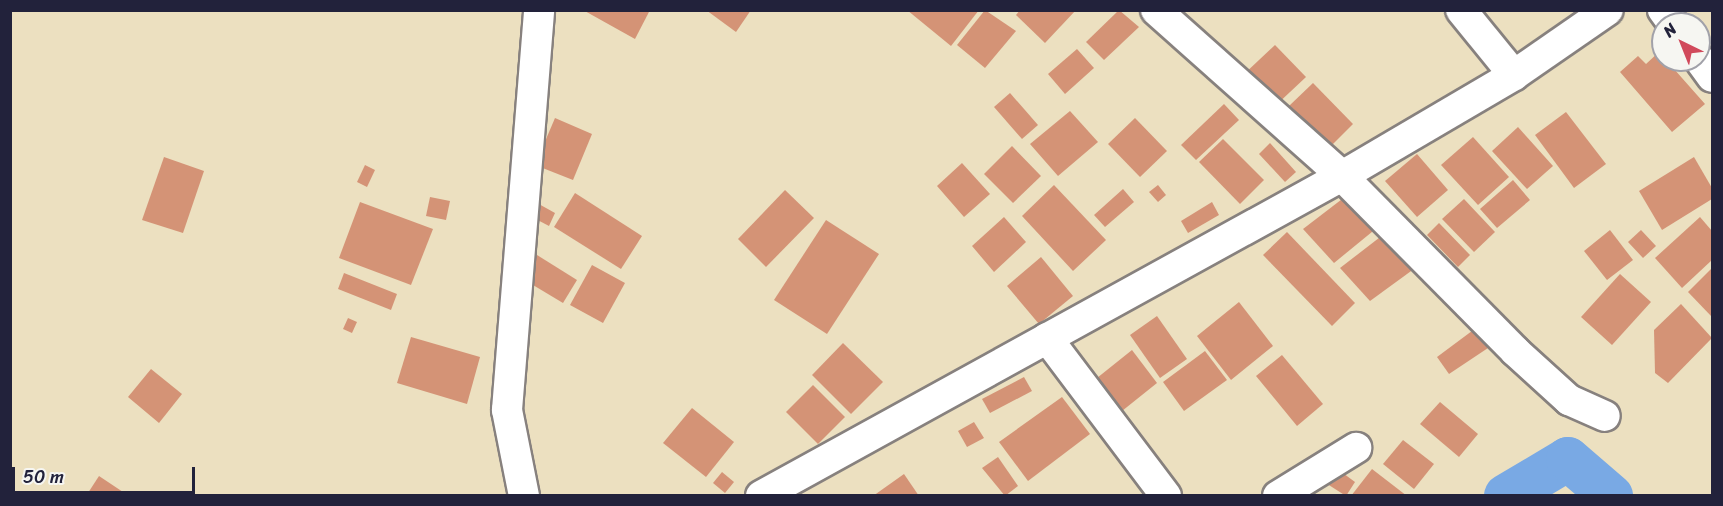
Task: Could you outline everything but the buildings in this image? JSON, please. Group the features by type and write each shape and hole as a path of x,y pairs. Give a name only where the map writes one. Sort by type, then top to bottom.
{"street":[{"path":"524,495 507,410 539,10"},
{"path":"1156,10 1342,176 1515,351 1569,400 1605,416"},
{"path":"1461,10 1514,75"},
{"path":"760,495 1342,176 1514,75 1608,10"},
{"path":"1047,338 1166,495"},
{"path":"1278,495 1356,448"}],"waterway":[{"path":"1506,496 1568,459 1611,496"}]}
